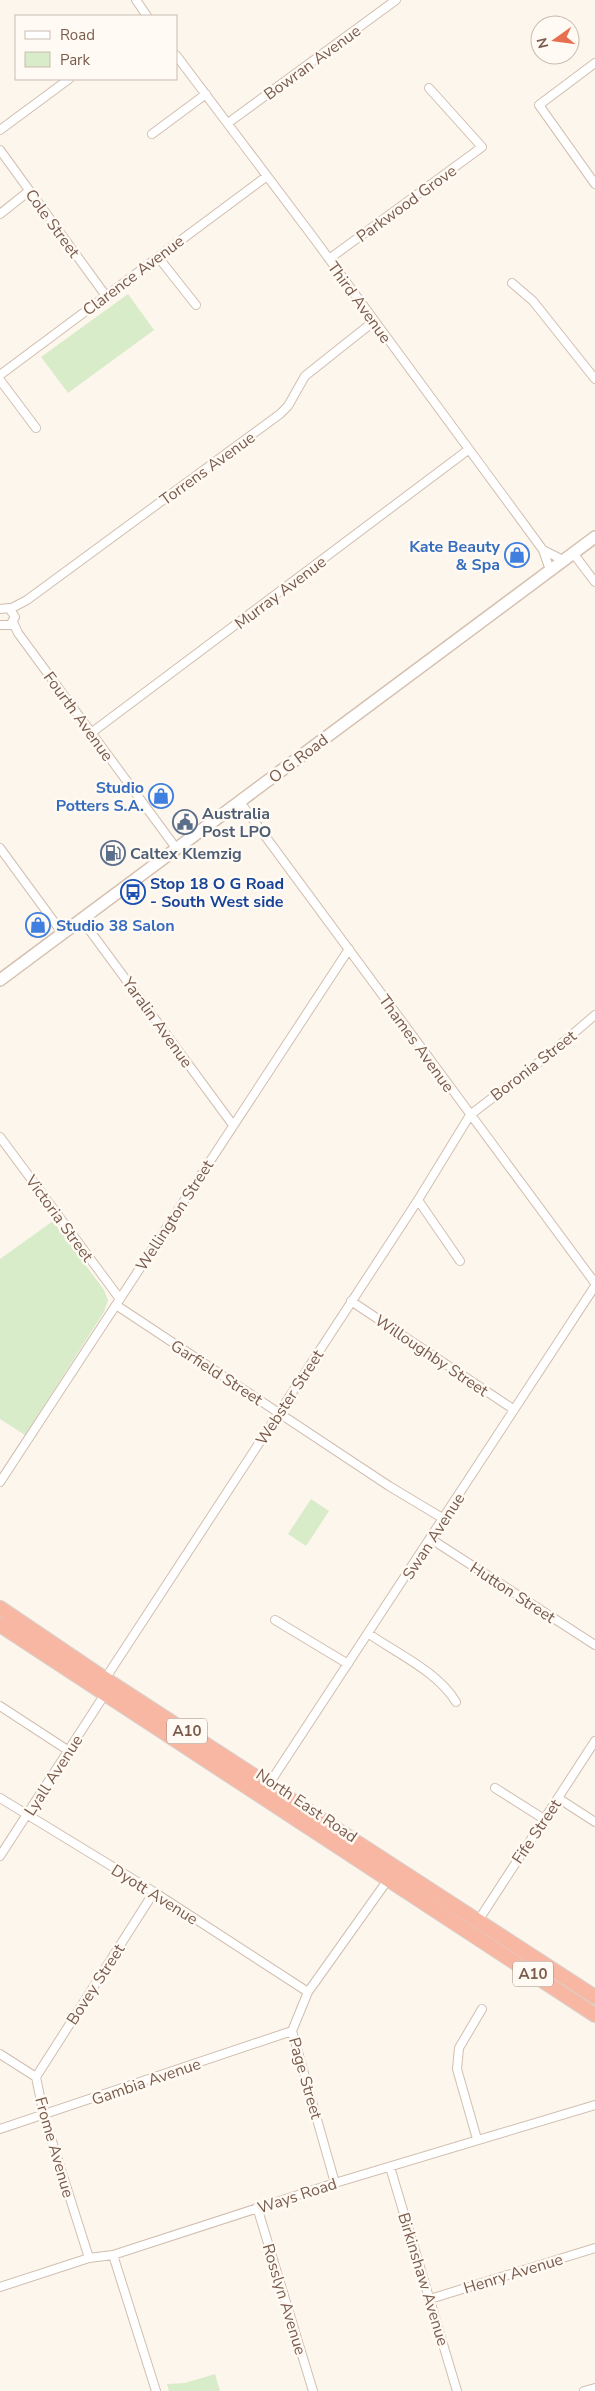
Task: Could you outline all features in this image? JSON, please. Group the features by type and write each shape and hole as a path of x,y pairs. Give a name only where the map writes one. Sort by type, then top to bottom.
{"highway":[{"name":"North East Road","path":"0,1608 265,1790 388,1881 475,1927 595,1997"},
{"name":"North East Road","path":"0,1625 106,1694 396,1868 595,2015"},
{"path":"105,1679 106,1694"},
{"path":"388,1881 396,1868"}],"main road":[{"name":"O G Road","path":"0,980 595,537"}],"street":[{"path":"136,0 146,15"},
{"name":"Bowran Avenue","path":"228,123 396,0"},
{"name":"Third Avenue","path":"178,58 543,550 550,570"},
{"path":"595,63 539,105 595,184"},
{"path":"0,130 68,80"},
{"name":"Parkwood Grove","path":"329,259 482,146 429,88"},
{"path":"152,134 206,94"},
{"name":"Cole Street","path":"0,150 106,296"},
{"name":"Clarence Avenue","path":"0,375 267,176"},
{"path":"0,214 29,191"},
{"path":"158,257 196,305"},
{"path":"512,283 533,301 595,378"},
{"name":"Torrens Avenue","path":"5,617 280,414 288,406 305,376 373,322"},
{"path":"0,380 36,428"},
{"name":"Murray Avenue","path":"92,733 468,450"},
{"name":"Third Avenue","path":"543,550 563,560"},
{"path":"573,553 595,582"},
{"name":"Fourth Avenue","path":"5,617 176,848"},
{"name":"Thames Avenue","path":"240,802 595,1285"},
{"path":"0,848 63,934"},
{"name":"Yaralin Avenue","path":"82,920 233,1125"},
{"name":"Wellington Street","path":"0,1482 349,949"},
{"name":"Boronia Street","path":"470,1115 547,1056 595,1015"},
{"name":"Webster Street","path":"105,1679 418,1200 470,1115"},
{"name":"Victoria Street","path":"0,1136 118,1302"},
{"path":"418,1200 460,1261"},
{"name":"Swan Avenue","path":"265,1790 369,1634 595,1285"},
{"name":"Willoughby Street","path":"351,1301 513,1409"},
{"name":"Garfield Street","path":"118,1302 279,1413 444,1519"},
{"name":"Hutton Street","path":"431,1539 595,1645"},
{"path":"275,1620 348,1664"},
{"path":"369,1634 438,1680 449,1691 456,1702"},
{"name":"Lyall Avenue","path":"0,1856 106,1694"},
{"path":"0,1706 69,1751"},
{"name":"Fife Street","path":"475,1927 595,1741"},
{"path":"495,1788 544,1819"},
{"name":"Dyott Avenue","path":"0,1798 154,1892 308,1992"},
{"path":"558,1798 595,1822"},
{"name":"Page Street","path":"335,2183 292,2031 308,1992 388,1881"},
{"name":"Bovey Street","path":"36,2077 154,1892"},
{"path":"478,2139 457,2069 458,2048 482,2009"},
{"name":"Gambia Avenue","path":"0,2129 44,2116 292,2031"},
{"name":"Frome Avenue","path":"0,2054 36,2077 44,2116 89,2258"},
{"name":"Ways Road","path":"0,2287 89,2258 113,2255 335,2183 595,2105"},
{"name":"Birkinshaw Avenue","path":"390,2167 458,2391"},
{"name":"Rosslyn Avenue","path":"257,2208 313,2391"},
{"name":"Henry Avenue","path":"430,2299 595,2248"},
{"path":"113,2255 156,2391"},
{"path":"584,2391 595,2388"}],"green space":[{"path":"128,294 154,330 68,393 41,357"},
{"path":"53,1221 104,1290 108,1300 104,1312 25,1435 0,1419 0,1259"},
{"path":"311,1499 329,1511 306,1546 288,1534"},
{"path":"215,2374 220,2391 169,2391 167,2384 185,2383"}],"place":[{"name":"Kate Beauty & Spa","path":"517,555"},
{"name":"Studio Potters S.A.","path":"161,796"},
{"name":"Australia Post LPO","path":"185,822"},
{"name":"Caltex Klemzig","path":"113,853"},
{"name":"Stop 18 O G Road - South West side","path":"133,892"},
{"name":"Studio 38 Salon","path":"38,925"}]}
